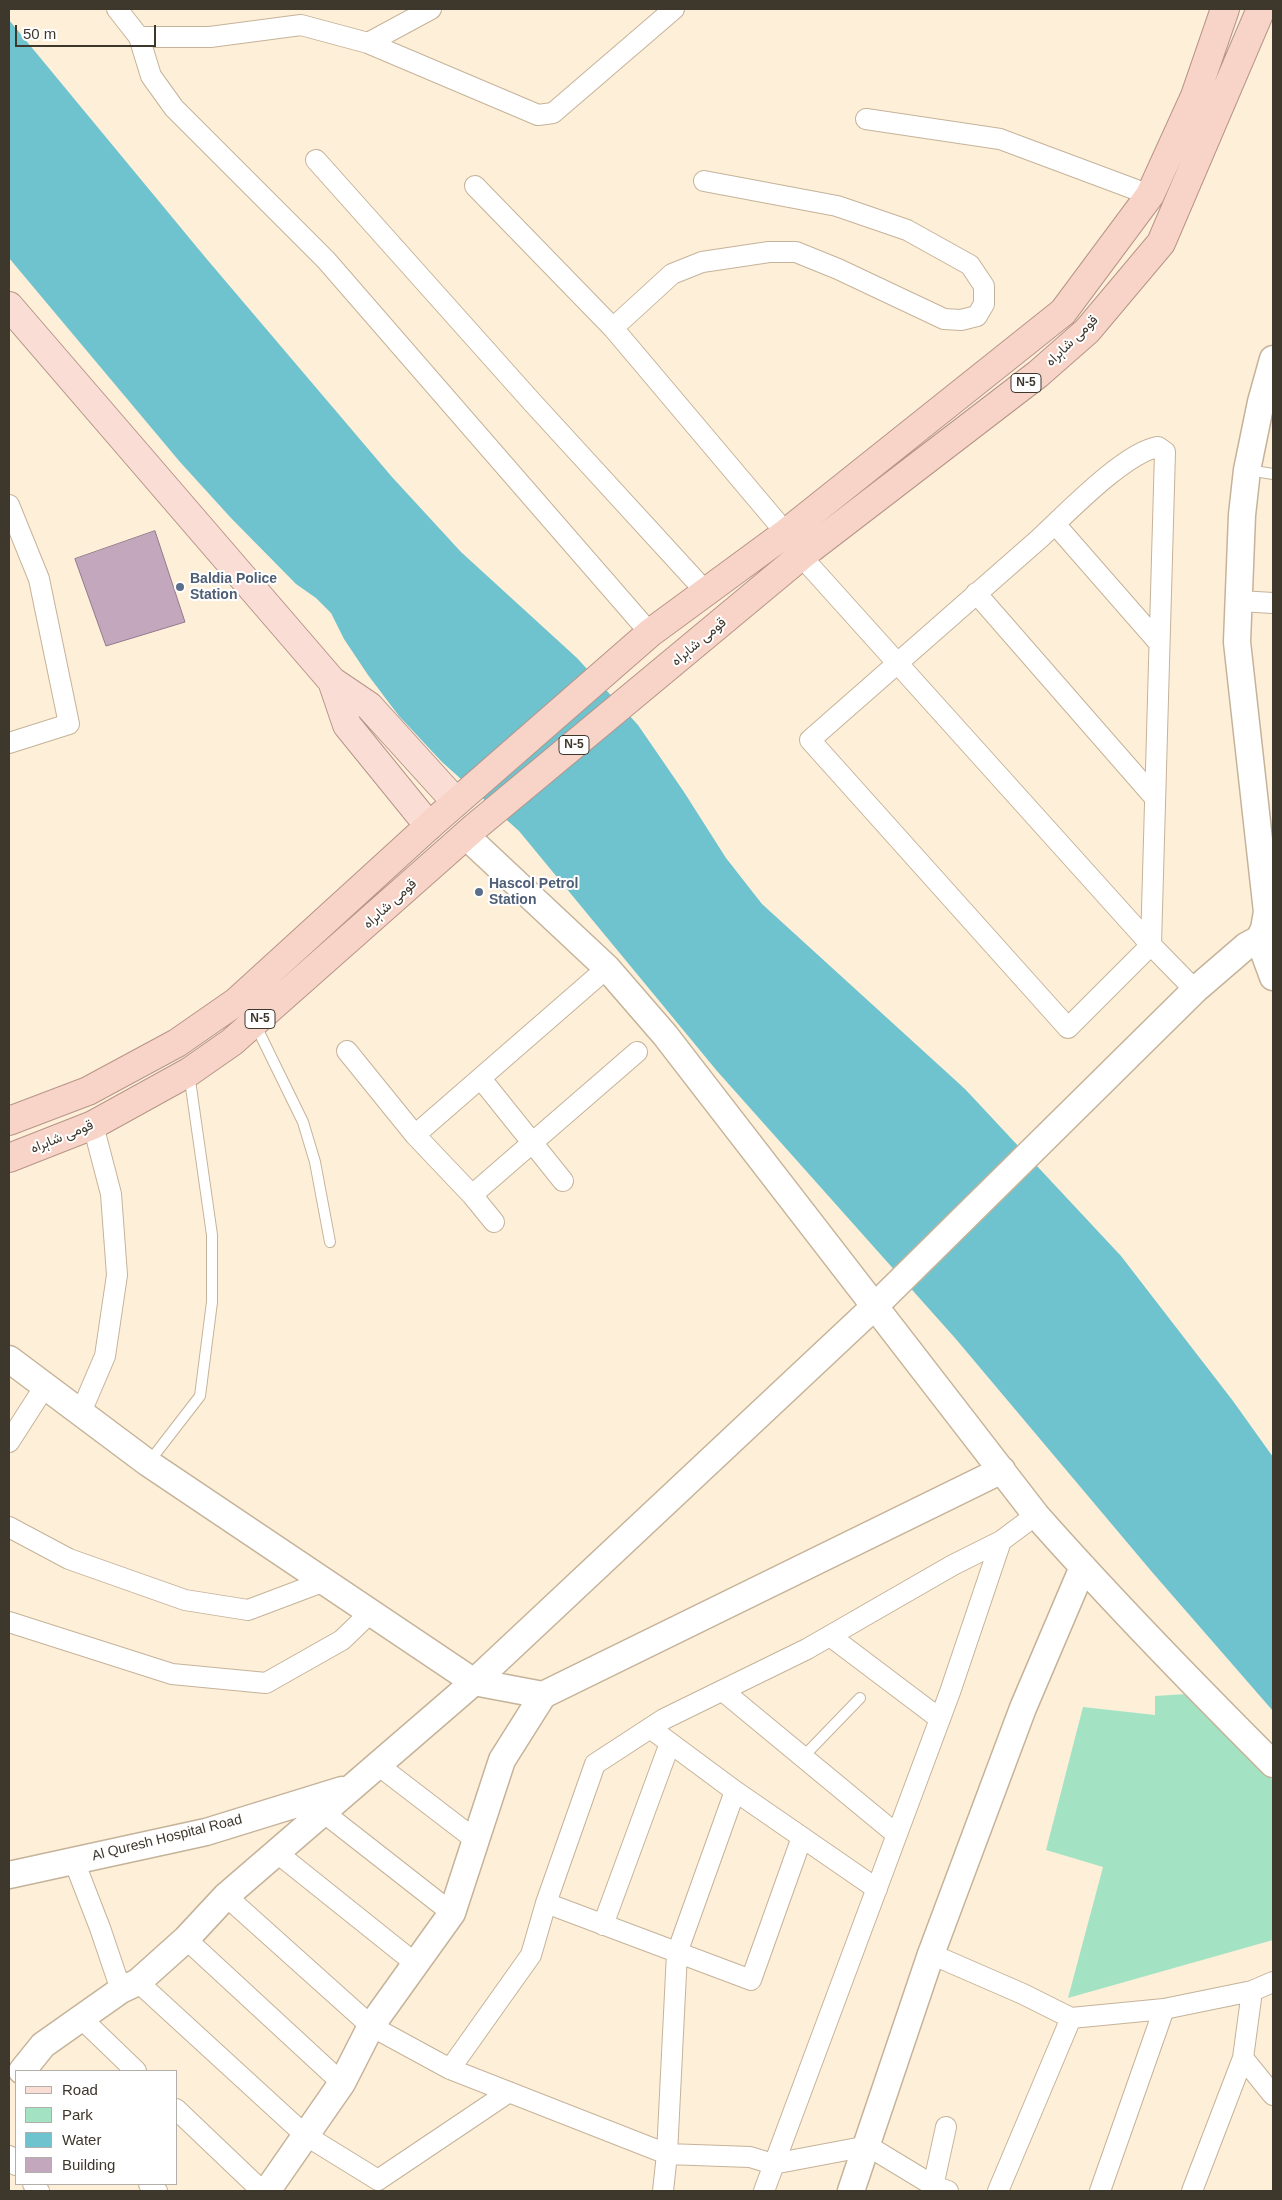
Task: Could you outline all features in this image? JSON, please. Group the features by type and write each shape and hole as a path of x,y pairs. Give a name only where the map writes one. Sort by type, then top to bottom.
{"highway":[{"name":"قومی شاہراہ","path":"9,1121 88,1091 177,1042 236,1002 460,798 650,633 786,533 1063,312 1150,195 1196,96 1226,9"},
{"name":"قومی شاہراہ","path":"9,1158 93,1125 189,1072 255,1023 471,832 801,556 1038,374 1087,330 1161,243 1261,9"},
{"path":"1016,349 1038,374"},
{"path":"236,1002 255,1023"}],"main road":[{"path":"9,306 332,681 370,706 460,798"},
{"path":"332,681 347,725 429,826"}],"street":[{"path":"117,9 140,37 151,76 174,108 326,260 650,633"},
{"path":"368,43 431,9"},
{"path":"140,37 210,37 301,25 368,43 538,115 553,113 674,9"},
{"path":"866,119 1000,139 1150,195"},
{"path":"316,160 526,395 706,592"},
{"path":"613,328 672,274 702,262 770,252 796,252 944,319 961,320 977,316 984,304 984,286 970,265 906,230 837,206 704,181"},
{"path":"475,186 613,328 786,533"},
{"path":"1273,359 1267,403 1247,470 1242,514 1237,642 1267,912 1266,930 1273,977"},
{"path":"1158,446 1165,452 1151,945 1068,1028 810,740 976,593 1100,482 1148,448 1158,446"},
{"path":"9,506 39,579 69,724 9,743"},
{"path":"1055,524 1159,643"},
{"path":"801,556 1151,945 1195,990"},
{"path":"976,593 1155,798"},
{"path":"1239,601 1273,602"},
{"path":"471,832 607,968 665,1035 1036,1515 1202,1693 1273,1764"},
{"path":"26,2070 43,2046 129,1986 186,1939 226,1896 474,1682 875,1306 1195,990 1266,930"},
{"path":"415,1136 482,1080 607,968"},
{"path":"347,1051 415,1136 472,1195 494,1222"},
{"path":"472,1195 637,1052"},
{"path":"482,1080 563,1181"},
{"path":"81,1412 105,1356 117,1274 112,1194 93,1125"},
{"path":"9,1359 148,1463 474,1682 543,1695"},
{"path":"9,1442 46,1386"},
{"path":"267,2191 342,2083 371,2026 452,1913 502,1760 543,1695 1002,1470"},
{"path":"450,2069 531,1955 546,1903 595,1764 664,1719 830,1636 953,1565 1001,1541 1036,1515"},
{"path":"9,1527 69,1559 185,1600 248,1610 325,1581"},
{"path":"764,2191 940,1719 1001,1541"},
{"path":"851,2191 868,2146 931,1954 1023,1708 1083,1567"},
{"path":"9,1622 172,1674 266,1683 342,1640 372,1612"},
{"path":"830,1636 940,1719"},
{"path":"723,1691 896,1834"},
{"path":"650,1728 876,1889"},
{"path":"603,1925 670,1743"},
{"path":"378,1765 477,1841"},
{"name":"Al Quresh Hospital Road","path":"9,1875 206,1832 352,1787"},
{"path":"663,2191 668,2154 676,1953 736,1791"},
{"path":"323,1812 452,1913"},
{"path":"546,1903 751,1980 802,1837"},
{"path":"276,1852 416,1964"},
{"path":"74,1861 100,1928 129,1986 305,2135 378,2180 509,2092"},
{"path":"226,1896 371,2026 450,2069 668,2154 750,2157 773,2164 868,2146 938,2189 946,2127"},
{"path":"186,1939 342,2083"},
{"path":"931,1954 1023,1994 1071,2018 1164,2009 1252,1991 1273,1982"},
{"path":"1192,2191 1243,2058 1252,1991"},
{"path":"1100,2191 1164,2009"},
{"path":"81,2018 135,2070"},
{"path":"998,2191 1071,2018"},
{"path":"1243,2058 1273,2095"},
{"path":"178,2112 262,2191"}],"lane":[{"path":"1247,470 1273,474"},
{"path":"255,1023 304,1122 315,1162 330,1242"},
{"path":"148,1463 200,1396 212,1302 212,1235 189,1072"},
{"path":"803,1757 860,1698"}],"green space":[{"path":"1202,1693 1273,1781 1273,1940 1068,1998 1103,1867 1046,1850 1083,1707 1155,1715 1155,1696"}],"water":[{"path":"9,20 205,257 392,477 461,552 577,658 638,725 726,858 762,904 965,1089 1121,1256 1233,1401 1273,1457 1273,1711 1152,1572 955,1338 717,1071 519,831 442,762 399,716 344,639 331,613 316,598 296,584 231,518 180,462 9,258"}],"building":[{"path":"155,531 185,622 106,646 75,559"}],"place":[{"name":"Baldia Police Station","path":"180,587"},
{"name":"Hascol Petrol Station","path":"479,892"}]}
